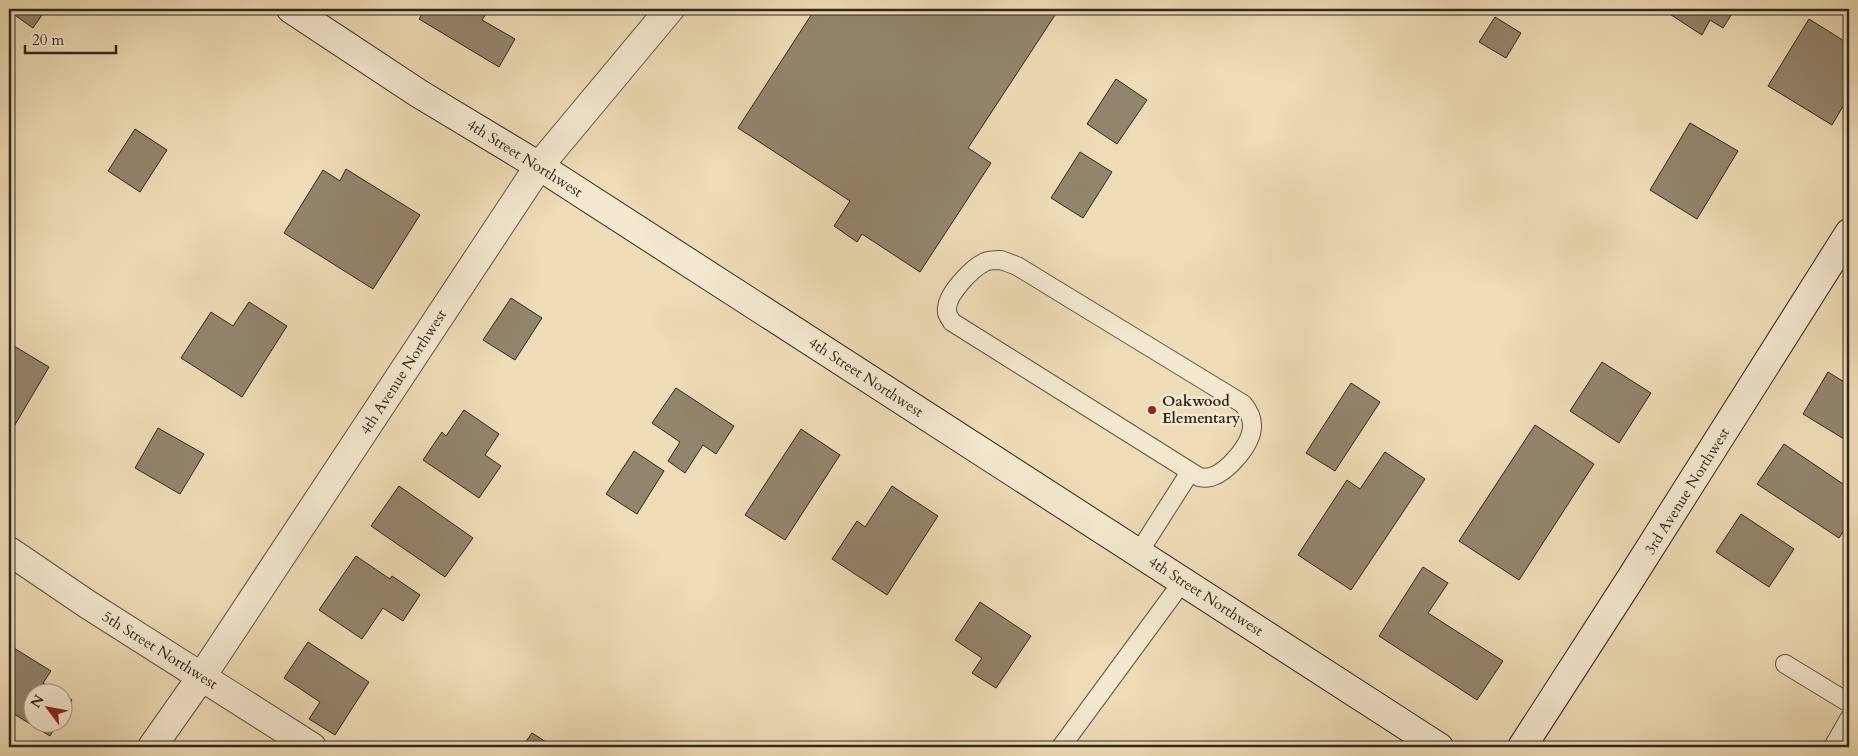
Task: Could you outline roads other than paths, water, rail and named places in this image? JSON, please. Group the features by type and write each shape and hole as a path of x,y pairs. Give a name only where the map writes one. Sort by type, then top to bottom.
{"main road":[{"name":"4th Street Northwest","path":"291,9 418,93 539,166 1439,747"},
{"name":"4th Avenue Northwest","path":"152,747 202,676 539,166 670,9"},
{"name":"3rd Avenue Northwest","path":"1522,747 1849,233"},
{"name":"5th Street Northwest","path":"9,551 87,604 312,747"}],"lane":[{"path":"1001,260 1018,266 1243,404 1250,414 1251,434 1235,460 1220,473 1209,478 1199,477 1190,472 952,322 947,315 947,306 958,285 971,270 986,261 1001,260"},
{"path":"1139,552 1190,472"},
{"path":"1062,747 1183,581"},
{"path":"1785,664 1849,703"},
{"path":"1833,747 1849,719"}],"place":[{"name":"Oakwood Elementary","path":"1152,410"}]}
